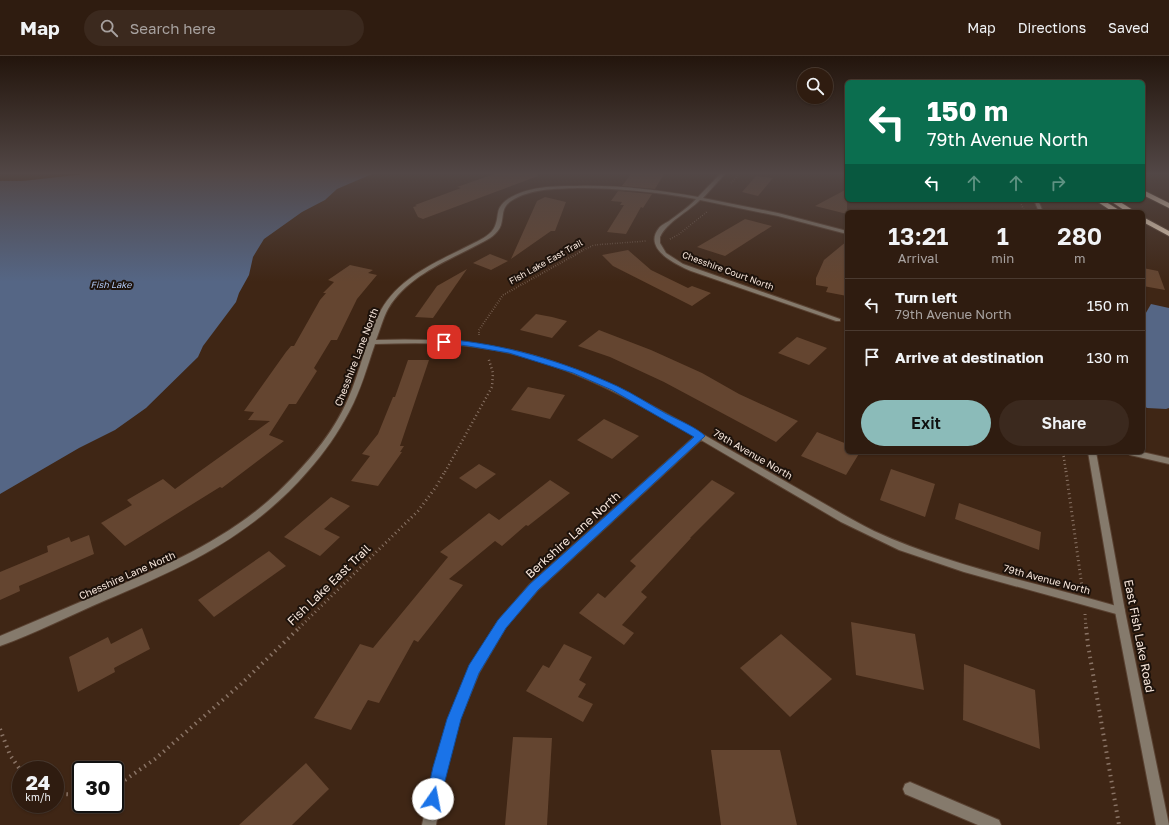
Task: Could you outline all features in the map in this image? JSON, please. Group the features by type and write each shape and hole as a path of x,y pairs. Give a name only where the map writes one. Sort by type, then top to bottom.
{"highway":[{"path":"1145,220 1169,234"},
{"path":"1145,228 1169,242"}],"street":[{"name":"Chesshire Lane North","path":"0,641 199,554 243,525 278,497 328,440 342,418 352,398 384,310 401,290 435,265 488,238 498,226 501,210"},
{"name":"Chesshire Court North","path":"686,210 658,233 657,244 672,260 693,270 838,320"},
{"name":"Chesshire Lane North","path":"759,210 845,232"},
{"name":"79th Avenue North","path":"372,342 432,341 468,343 538,358 576,372 615,389 844,519 910,551 955,566 1120,611"},
{"name":"Berkshire Lane North","path":"429,825 440,767 454,719 474,670 502,624 534,587 700,436"},
{"name":"East Fish Lake Road","path":"1092,454 1120,611 1163,825"},
{"path":"1139,454 1169,461"},
{"path":"910,789 994,825"}],"path":[{"path":"668,239 676,237 709,210"},
{"name":"Fish Lake East Trail","path":"480,340 479,330 492,308 503,295 576,253 594,245 650,241"},
{"name":"Fish Lake East Trail","path":"124,782 155,759 241,684 393,537 418,510 436,487 492,387 494,380 493,373 487,353"},
{"path":"1064,454 1084,600 1088,645 1119,825"},
{"path":"0,728 10,755 14,761"}],"water":[{"name":"Fish Lake","path":"0,210 306,210 264,239 253,257 249,275 239,293 236,302 203,346 198,357 146,408 115,430 79,448 0,494"},
{"path":"1151,304 1169,308 1169,408 1166,409 1147,408 1145,406 1145,314"}],"building":[{"path":"414,210 447,210 423,219 418,217"},
{"path":"533,210 563,210 555,231 551,231 511,259"},
{"path":"621,210 639,210 626,234 607,232"},
{"path":"831,210 847,210 845,210 845,214"},
{"path":"745,219 772,226 725,256 697,247"},
{"path":"845,243 845,296 826,292 828,287 816,285 816,278 824,260"},
{"path":"628,250 651,270 688,288 692,286 711,293 692,306 613,266 602,255"},
{"path":"490,254 508,261 491,270 473,263"},
{"path":"350,265 373,270 368,273 377,275 357,299 337,340 331,340 314,368 317,371 296,404 289,404 269,435 284,441 222,488 220,487 125,546 101,523 132,505 127,500 163,479 175,489 270,421 248,420 254,412 244,411 286,352 291,346 294,346 320,300 326,293 323,293 334,282 328,280"},
{"path":"1145,268 1158,271 1165,290 1145,286"},
{"path":"467,269 433,318 415,317 437,286"},
{"path":"536,314 567,321 552,338 520,330"},
{"path":"599,330 651,350 702,373 739,394 798,421 776,442 664,382 610,357 578,346"},
{"path":"797,337 827,348 809,365 778,353"},
{"path":"408,360 429,360 400,446 404,446 400,452 402,452 378,486 351,481 370,456 362,454 378,434 393,397 395,397"},
{"path":"528,387 565,395 550,419 511,410"},
{"path":"604,419 639,436 612,459 577,440"},
{"path":"817,432 845,443 845,454 859,454 846,475 801,456"},
{"path":"479,464 496,474 476,489 459,478"},
{"path":"891,469 935,484 925,517 880,500"},
{"path":"550,480 570,493 528,526 526,525 502,546 495,541 449,579 463,585 418,642 414,640 379,703 368,700 351,730 314,718 360,644 373,648 448,557 440,552 489,513 499,520"},
{"path":"712,480 735,493 690,538 641,592 647,597 622,625 634,633 624,645 579,613 598,593 605,598 636,566 630,561"},
{"path":"331,497 350,506 324,529 340,537 320,556 284,537"},
{"path":"959,503 1041,532 1039,550 955,519"},
{"path":"89,535 94,554 19,586 20,591 0,600 0,572 48,552 47,546 69,537 71,542"},
{"path":"269,551 286,566 214,617 198,600"},
{"path":"851,622 915,634 924,690 856,675"},
{"path":"142,628 150,649 114,668 115,672 78,692 69,657 108,637 111,644"},
{"path":"781,634 832,679 790,717 740,668"},
{"path":"564,644 592,657 579,680 586,684 578,697 593,704 583,722 526,691 543,665 549,668"},
{"path":"964,664 1035,690 1040,749 963,720"},
{"path":"513,737 552,738 547,825 505,825"},
{"path":"711,750 780,750 797,825 721,825"},
{"path":"306,763 329,789 292,825 239,825"}],"route":[{"path":"433,799 440,767 454,719 474,670 502,624 534,587 700,436 615,389 576,372 538,358 468,343 444,342"}]}
